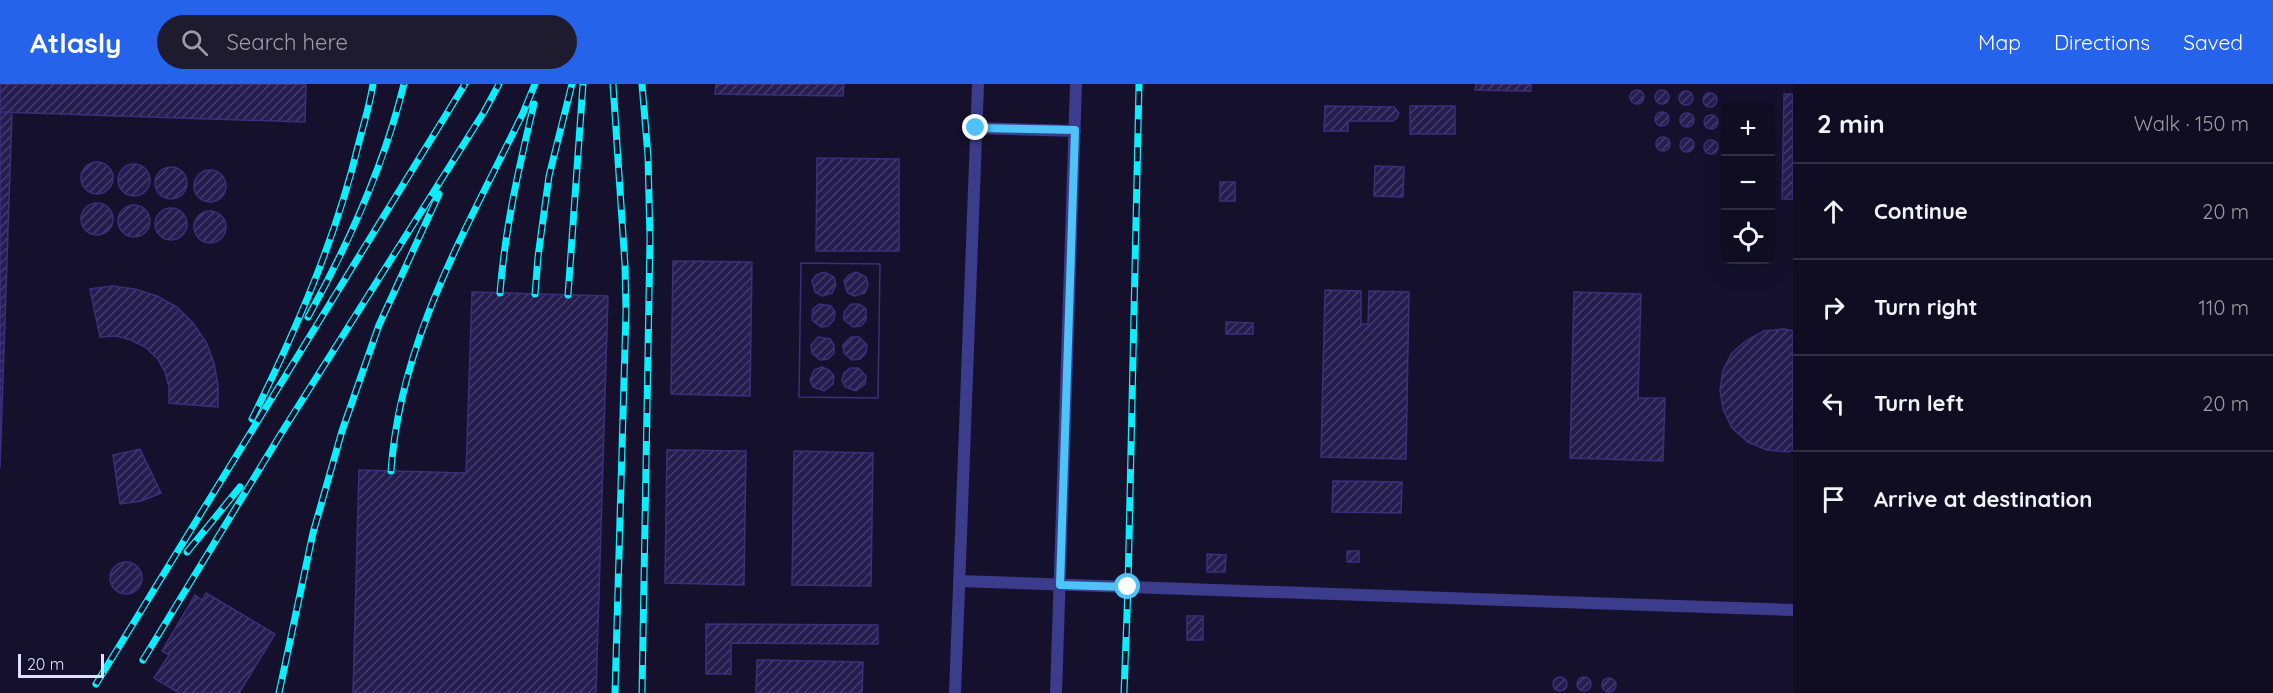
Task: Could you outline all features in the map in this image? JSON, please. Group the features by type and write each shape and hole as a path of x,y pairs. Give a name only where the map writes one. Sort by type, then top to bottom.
{"lane":[{"path":"955,693 978,84"},
{"path":"1056,693 1076,84"},
{"path":"976,128 1075,130"},
{"path":"958,581 1793,610"}],"building":[{"path":"0,84 306,84 305,122 0,112"},
{"path":"716,84 844,84 843,96 715,94"},
{"path":"1476,84 1531,84 1531,91 1475,90"},
{"path":"1637,90 1642,92 1644,97 1642,102 1637,104 1632,102 1630,97 1632,92"},
{"path":"1662,90 1667,92 1669,97 1667,102 1662,104 1657,102 1655,97 1657,92"},
{"path":"1686,91 1691,93 1693,98 1691,103 1686,105 1681,103 1679,98 1681,93"},
{"path":"1710,93 1715,95 1717,100 1715,105 1710,107 1705,105 1703,100 1705,95"},
{"path":"1784,94 1793,94 1793,199 1782,199"},
{"path":"1325,106 1394,107 1399,113 1393,121 1348,121 1348,131 1324,131"},
{"path":"1410,106 1455,106 1455,134 1410,134"},
{"path":"0,112 12,112 0,468"},
{"path":"1662,112 1667,114 1669,119 1667,124 1662,126 1657,124 1655,119 1657,114"},
{"path":"1687,113 1692,115 1694,120 1692,125 1687,127 1682,125 1680,120 1682,115"},
{"path":"1711,115 1716,117 1718,122 1716,127 1711,129 1706,127 1704,122 1706,117"},
{"path":"1663,137 1668,139 1670,144 1668,149 1663,151 1658,149 1656,144 1658,139"},
{"path":"1687,138 1692,140 1694,145 1692,150 1687,152 1682,150 1680,145 1682,140"},
{"path":"1711,140 1716,142 1718,147 1716,152 1711,154 1706,152 1704,147 1706,142"},
{"path":"817,158 899,159 899,251 816,251"},
{"path":"97,162 108,167 113,178 108,189 97,194 86,189 81,178 86,167"},
{"path":"134,164 145,169 150,180 145,191 134,196 123,191 118,180 123,169"},
{"path":"1375,166 1404,167 1403,197 1374,196"},
{"path":"171,167 182,172 187,183 182,194 171,199 160,194 155,183 160,172"},
{"path":"210,170 221,175 226,186 221,197 210,202 199,197 194,186 199,175"},
{"path":"1220,182 1235,182 1235,201 1220,201"},
{"path":"97,203 108,208 113,219 108,230 97,235 86,230 81,219 86,208"},
{"path":"134,205 145,210 150,221 145,232 134,237 123,232 118,221 123,210"},
{"path":"171,208 182,213 187,224 182,235 171,240 160,235 155,224 160,213"},
{"path":"210,211 221,216 226,227 221,238 210,243 199,238 194,227 199,216"},
{"path":"673,261 752,262 750,396 671,394"},
{"path":"801,263 880,264 878,398 799,397","holes":["824,272 834,277 836,285 832,293 822,296 815,292 812,281 816,275","856,272 866,277 868,285 865,293 854,296 847,292 844,281","819,304 831,306 835,312 834,320 828,326 821,327 812,320 813,309","851,304 859,304 866,309 866,320 861,326 853,327 844,320 844,312","818,337 830,339 834,345 834,353 828,359 820,360 812,353 811,345","851,337 859,337 867,345 866,353 860,359 852,360 844,353 843,345","822,367 834,376 833,384 824,391 813,387 810,380 814,370","850,368 858,368 866,376 865,384 856,391 845,387 842,380 844,373"]},
{"path":"801,263 880,264 878,398 799,397"},
{"path":"112,286 135,289 157,296 177,307 193,323 206,342 214,363 218,385 218,407 169,403 169,387 165,372 157,358 145,347 131,340 116,336 100,337 90,289"},
{"path":"1325,290 1361,291 1361,324 1368,324 1369,291 1409,292 1406,459 1321,457"},
{"path":"472,292 608,296 596,693 353,693 359,470 466,473"},
{"path":"1574,292 1641,294 1638,398 1665,398 1663,461 1570,458"},
{"path":"1226,322 1253,323 1253,334 1226,334"},
{"path":"1784,329 1793,331 1793,450 1788,452 1767,450 1748,442 1732,428 1723,409 1720,390 1723,370 1732,353 1747,340 1764,331"},
{"path":"140,449 161,493 141,501 120,504 113,455"},
{"path":"667,450 746,451 744,585 665,583"},
{"path":"794,451 873,453 871,586 792,585"},
{"path":"1333,481 1402,482 1401,513 1332,512"},
{"path":"1347,551 1359,551 1359,562 1347,562"},
{"path":"1207,554 1226,555 1225,572 1207,572"},
{"path":"126,562 138,566 142,578 138,590 126,594 114,590 110,578 114,566"},
{"path":"206,593 275,634 239,693 179,693 154,678 169,655 162,651 195,595 202,600"},
{"path":"1187,616 1203,616 1203,640 1187,640"},
{"path":"706,624 878,625 878,644 731,643 731,674 706,674"},
{"path":"757,660 863,662 862,693 756,693"},
{"path":"1560,677 1565,679 1567,684 1565,689 1560,691 1555,689 1553,684 1555,679"},
{"path":"1584,677 1589,679 1591,684 1589,689 1584,691 1579,689 1577,684 1579,679"},
{"path":"1609,678 1614,680 1616,685 1614,690 1609,692 1604,690 1602,685 1604,680"}],"railway":[{"path":"252,419 284,352 327,249 350,178 373,84"},
{"path":"308,317 364,204 386,145 404,84"},
{"path":"96,684 465,84"},
{"path":"143,660 282,432 484,112 499,84"},
{"path":"391,471 397,423 422,330 459,242 535,84"},
{"path":"535,294 549,176 572,84"},
{"path":"568,295 583,84"},
{"path":"613,84 626,311 615,693"},
{"path":"642,84 648,156 650,239 642,693"},
{"path":"1124,693 1139,84"},
{"path":"500,293 509,221 534,104"},
{"path":"279,693 313,533 342,431 379,325 439,194"},
{"path":"187,552 240,487"}],"route":[{"path":"976,128 1075,130 1060,585 1128,587"}]}
